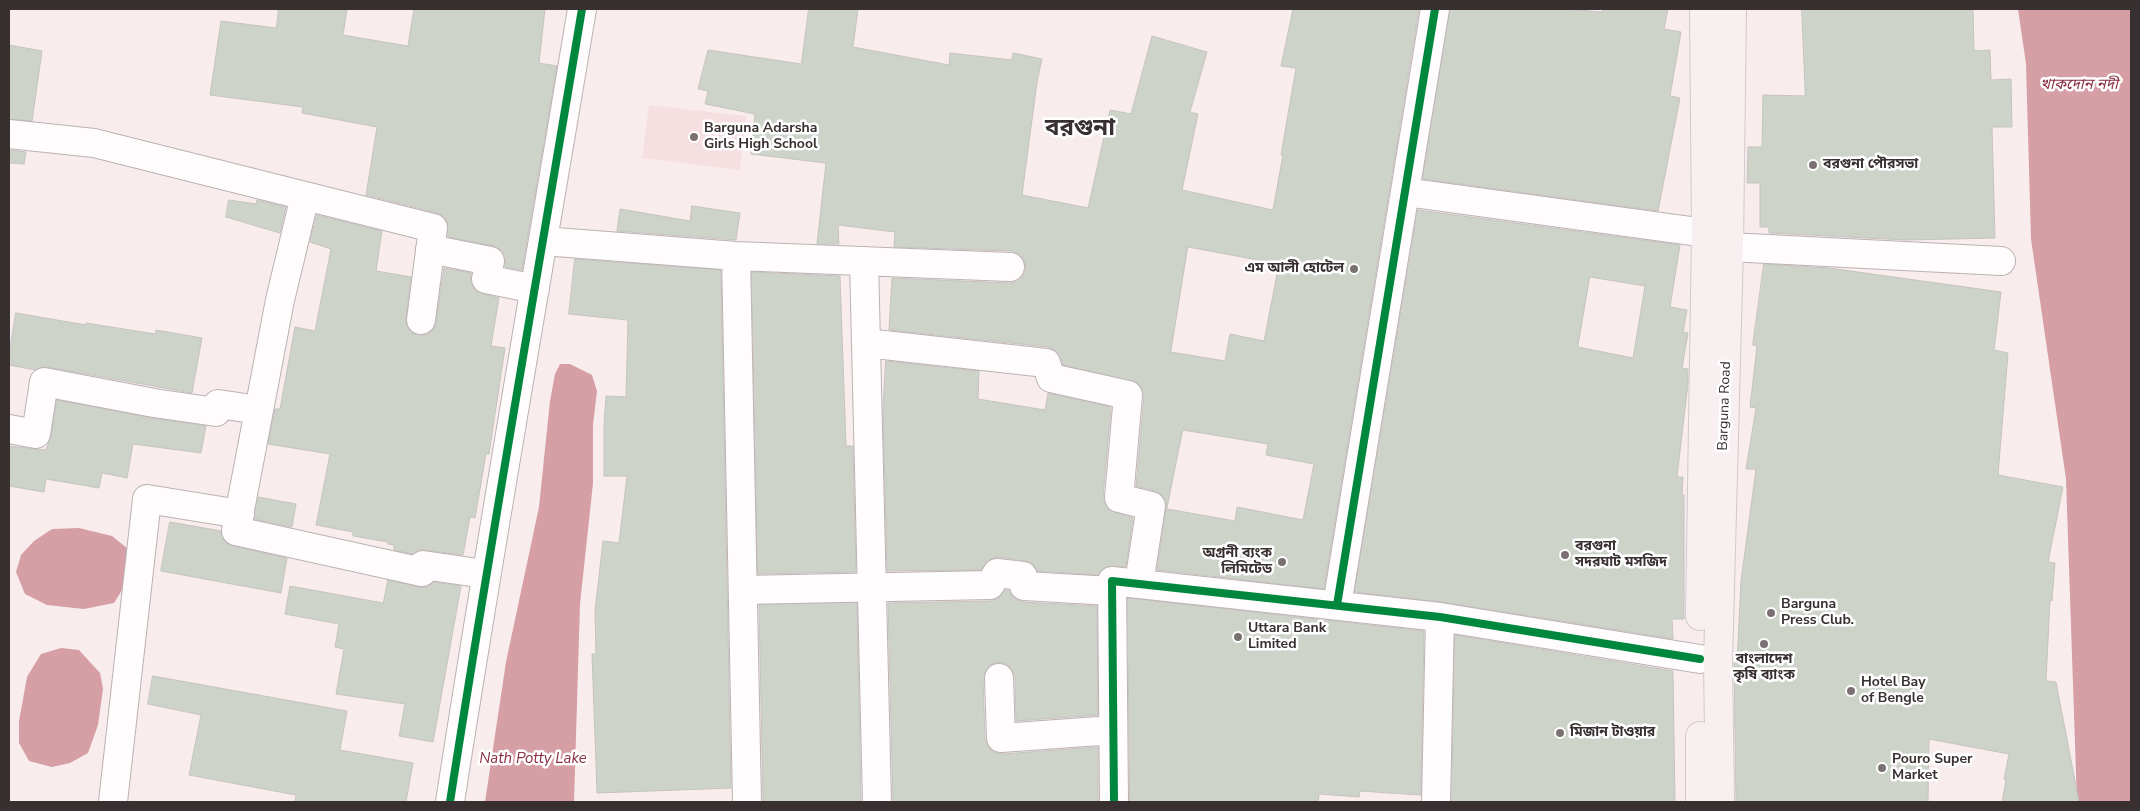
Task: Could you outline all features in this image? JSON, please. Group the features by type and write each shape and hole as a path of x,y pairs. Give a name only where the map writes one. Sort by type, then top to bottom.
{"main road":[{"name":"Barguna Road","path":"1700,802 1700,659 1706,233 1704,9"},
{"name":"Barguna Road","path":"1720,802 1718,663 1729,247 1732,9"}],"street":[{"path":"450,802 485,574 582,9"},
{"path":"1337,605 1435,9"},
{"path":"9,134 94,143 433,228 421,320"},
{"path":"1405,192 1706,233"},
{"path":"305,196 280,300 236,531 422,572 423,565 485,574"},
{"path":"543,241 736,256 1010,267"},
{"path":"1729,247 2001,261"},
{"path":"430,249 490,261 486,279 535,289"},
{"path":"736,256 747,802"},
{"path":"864,261 877,802"},
{"path":"866,344 1046,363 1051,378 1128,395 1119,498 1152,506 1139,583"},
{"path":"9,429 36,434 44,382 154,403 216,412 218,404 259,410"},
{"path":"113,802 147,498 240,514"},
{"path":"744,590 990,585 997,573 1023,576 1024,586 1112,591"},
{"path":"1114,802 1112,580 1440,616 1700,659"},
{"path":"1436,802 1440,616"},
{"path":"999,678 1002,738 1113,730"}],"shaded area":[{"name":"Barguna Adarsha Girls High School","path":"649,105 746,116 740,170 642,158"}],"water":[{"name":"খাকদোন নদী","path":"2018,9 2131,9 2131,802 2077,802 2066,479 2031,239 2026,64"},
{"name":"Nath Potty Lake","path":"560,364 570,364 592,375 597,391 593,425 593,483 580,604 574,802 485,802 506,662 539,507 550,401 555,374"},
{"path":"79,528 112,536 133,553 132,574 114,603 84,609 47,605 25,594 16,572 21,555 34,541 52,529"},
{"path":"61,648 79,650 100,673 103,689 98,725 88,753 70,763 52,767 29,761 19,743 19,721 27,677 41,654"}],"building":[{"path":"279,9 347,9 343,35 408,46 414,9 545,9 539,63 557,66 522,270 505,267 505,256 501,250 494,246 448,237 447,222 444,217 437,213 366,195 377,127 302,113 303,107 210,95 221,21 276,28"},
{"path":"809,9 858,9 853,47 949,65 950,53 1012,60 1013,53 1042,59 1037,82 1022,195 1088,208 1110,110 1131,114 1152,36 1207,52 1190,112 1198,114 1182,190 1273,210 1296,68 1281,66 1293,9 1419,9 1324,589 1157,570 1166,501 1162,495 1155,491 1136,486 1144,396 1138,383 1063,365 1056,351 1048,347 889,330 892,278 1010,283 1018,281 1023,276 1026,268 1024,260 1019,254 1011,251 894,247 895,232 838,225 839,244 817,244 826,163 751,154 755,114 705,104 708,91 698,89 708,50 801,64","holes":["1188,247 1279,264 1264,341 1230,334 1225,361 1171,352","1183,430 1268,444 1266,455 1314,464 1303,520 1237,507 1235,521 1167,509"]},
{"path":"1450,9 1564,9 1602,12 1603,9 1668,9 1664,29 1681,32 1670,96 1680,98 1658,211 1423,179"},
{"path":"1802,9 1973,9 1974,51 1990,50 1991,80 2011,79 2012,127 1992,127 1995,238 1906,240 1769,233 1769,227 1760,227 1760,183 1747,183 1748,147 1762,147 1763,95 1805,96"},
{"path":"9,45 42,51 32,121 9,119"},
{"path":"9,150 26,152 24,164 9,163"},
{"path":"229,200 256,204 257,200 286,207 280,233 226,217"},
{"path":"692,206 740,213 736,240 617,231 620,209 690,221"},
{"path":"1418,210 1680,245 1670,307 1687,310 1683,332 1688,333 1682,368 1688,369 1688,383 1677,477 1683,477 1682,495 1684,495 1684,619 1672,619 1673,639 1442,602 1355,592","holes":["1590,277 1645,286 1633,358 1578,347"]},
{"path":"317,215 382,231 376,271 411,277 406,318 407,326 412,333 427,335 434,329 444,268 471,273 471,283 476,291 499,298 491,346 505,348 489,454 486,454 475,518 470,517 463,555 425,550 418,550 413,554 394,550 394,545 388,544 388,542 353,536 353,532 316,525 330,454 268,444 275,409 280,409 295,327 315,331 331,249 310,242"},
{"path":"575,259 721,270 731,788 597,793 592,654 596,654 595,611 603,541 619,543 627,476 604,476 604,425 606,396 626,397 628,320 569,314"},
{"path":"1764,264 1829,268 2001,292 1994,350 2008,353 1998,475 2063,487 2048,562 2055,563 2052,601 2050,600 2046,681 2056,682 2079,802 2002,802 2009,754 1929,739 1928,802 1736,802 1734,663 1737,663 1741,581 1756,469 1746,469 1756,408 1750,407 1757,346 1753,345"},
{"path":"752,272 840,276 846,446 853,446 856,572 758,574"},
{"path":"16,313 86,325 86,323 155,334 156,330 202,338 192,393 47,367 35,370 9,365"},
{"path":"886,361 979,371 978,399 1045,410 1048,393 1111,407 1103,497 1109,510 1133,518 1126,567 1106,567 1098,575 1037,571 1032,563 999,557 990,559 981,570 887,571 883,410"},
{"path":"57,400 206,426 201,453 133,444 127,478 102,473 99,488 46,479 44,492 9,486 9,446 46,450 51,436"},
{"path":"258,497 296,504 292,527 254,519"},
{"path":"170,522 221,531 225,542 232,546 287,558 281,593 161,571"},
{"path":"388,580 419,587 427,587 434,582 461,586 433,742 399,736 405,704 336,694 344,649 335,647 339,624 285,614 290,586 383,603"},
{"path":"1005,590 1009,590 1016,599 1023,602 1097,606 1098,715 1016,721 1015,677 1012,670 1006,664 998,662 990,665 983,678 985,739 988,746 994,752 1002,754 1098,747 1098,802 893,802 888,603 990,601 998,598"},
{"path":"1128,598 1424,631 1421,795 1360,791 1359,797 1319,794 1318,802 1130,802"},
{"path":"857,603 861,802 763,802 759,605"},
{"name":"মিজান টাওয়ার","path":"1455,635 1673,671 1675,802 1452,802"},
{"path":"153,676 347,711 340,750 413,763 406,802 295,802 296,795 189,775 201,715 148,704"}],"cycle path":[{"path":"450,802 498,504 582,9"},
{"path":"1337,605 1435,9"},
{"path":"1114,802 1112,581 1440,617 1700,659"}],"place":[{"name":"Barguna Adarsha Girls High School","path":"694,137"},
{"name":"বরগুনা পৌরসভা","path":"1813,165"},
{"name":"এম আলী হোটেল","path":"1354,269"},
{"name":"বরগুনা সদরঘাট মসজিদ","path":"1565,555"},
{"name":"অগ্রনী ব্যংক লিমিটেড","path":"1282,562"},
{"name":"Barguna Press Club.","path":"1771,613"},
{"name":"Uttara Bank Limited","path":"1238,637"},
{"name":"বাংলাদেশ কৃষি ব্যাংক","path":"1764,644"},
{"name":"Hotel Bay of Bengle","path":"1851,691"},
{"name":"মিজান টাওয়ার","path":"1560,733"},
{"name":"Pouro Super Market","path":"1882,768"}],"district":[{"name":"বরগুনা","path":"1080,129"}]}
